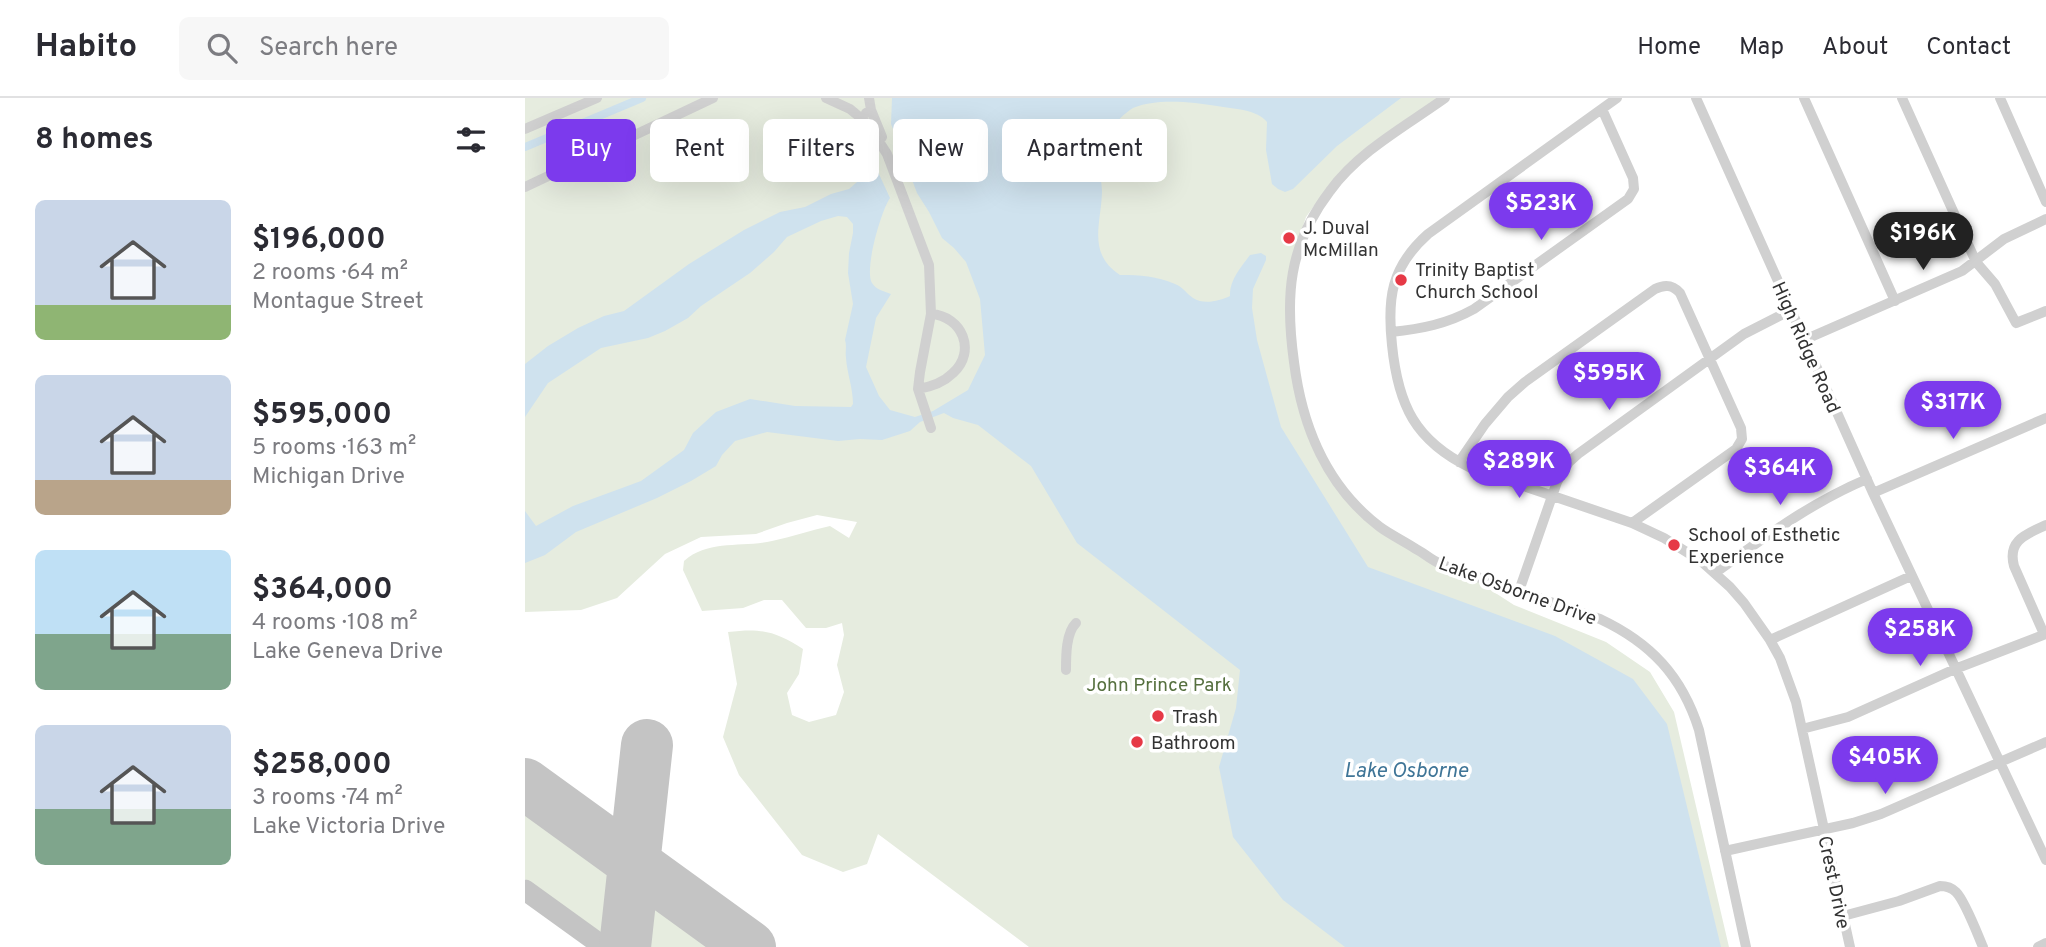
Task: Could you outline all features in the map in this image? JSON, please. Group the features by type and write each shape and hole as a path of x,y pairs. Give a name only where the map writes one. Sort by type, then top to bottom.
{"street":[{"path":"525,129 597,98"},
{"path":"525,187 713,98"},
{"path":"826,98 850,109"},
{"path":"840,98 869,126 887,154"},
{"path":"869,98 871,110 929,265 931,314 918,389 931,428"},
{"name":"Lake Osborne Drive","path":"1445,98 1360,159 1330,190 1299,247 1290,289 1289,325 1296,382 1313,440 1335,480 1381,527 1438,563 1617,627 1649,649 1671,673 1688,700 1699,730 1746,947"},
{"name":"Crest Drive","path":"1617,98 1418,243 1402,265 1394,285 1389,311 1397,383 1410,415 1431,441 1459,462 1657,534 1715,573 1744,603 1770,639 1789,681 1850,947"},
{"name":"High Ridge Road","path":"1696,98 1911,576 2046,860"},
{"path":"1804,98 1895,301"},
{"path":"1902,98 1976,262 1995,284 2017,323 2046,311"},
{"path":"2000,98 2046,202"},
{"path":"1391,332 1434,326 1474,309 1628,199 1634,190 1633,178 1602,109"},
{"path":"859,117 871,110"},
{"path":"1804,341 1952,276 1976,262 2004,239 2046,219"},
{"path":"1459,462 1485,424 1525,382 1660,286 1671,286 1680,293 1741,428 1742,439 1736,449 1632,523"},
{"path":"1519,591 1562,471 1578,454 1753,329 1791,310"},
{"path":"918,389 940,382 953,373 964,352 963,334 957,324 948,318 931,314"},
{"path":"1873,493 2046,418"},
{"path":"1715,573 1803,511 1867,479"},
{"path":"1802,729 1848,717 1955,669 2045,634 2014,566 2013,554 2015,545 2022,536 2046,525"},
{"path":"1770,639 1911,576"},
{"path":"1066,670 1069,636 1076,623"},
{"path":"1725,851 1824,830 1881,814 2046,742"},
{"path":"1843,916 1946,886 1959,896 1983,947"},
{"path":"2038,947 2046,943"}],"green space":[{"name":"John Prince Park","path":"525,98 1439,98 1329,185 1306,217 1296,247 1290,361 1299,411 1322,466 1358,512 1389,538 1466,574 1514,605 1606,642 1650,672 1674,712 1729,947 1029,947 878,834 867,864 843,872 802,855 739,775 723,737 737,684 728,632 767,632 803,649 799,674 787,693 792,715 809,722 836,715 844,692 837,665 844,635 842,623 826,628 806,628 782,600 764,600 743,608 702,611 683,570 684,561 694,554 715,547 772,541 830,526 849,538 857,522 817,515 756,534 701,537 665,554 617,598 581,610 525,612"},
{"path":"525,805 620,875 613,929 606,937 525,879"},
{"path":"644,897 714,947 642,947"}],"water":[{"name":"Lake Osborne","path":"892,98 1401,98 1337,146 1293,189 1285,192 1272,184 1266,150 1267,122 1263,118 1237,109 1185,102 1142,105 1133,108 1120,119 1002,119 1002,182 1101,182 1098,238 1103,257 1110,266 1120,275 1161,279 1178,285 1197,300 1216,301 1230,296 1239,269 1250,255 1261,253 1266,256 1253,289 1252,308 1257,340 1281,427 1368,567 1555,636 1633,679 1667,724 1721,947 1345,947 1283,900 1233,837 1219,767 1236,708 1240,670 1077,543 1031,466 978,425 944,413 920,422 910,431 882,440 838,441 767,432 735,441 716,466 691,481 576,532 545,555 525,563 525,511 536,526 573,506 641,481 684,450 693,433 716,412 750,399 795,406 851,407 853,398 845,340 853,304 848,273 853,224 847,217 838,216 787,237 750,273 688,318 665,331 648,338 601,348 548,383 525,417 525,364 578,328 604,316 624,311 689,264 744,230 780,212 805,207 831,194 849,189 857,182 879,182 879,174 890,198 875,240 870,276 876,287 891,294 876,318 866,367 879,396 890,410 915,417 933,411 968,390 985,355 980,299 966,262 942,238 913,182 988,182 988,119 893,119 893,129"}],"waterway":[{"path":"525,147 642,98"}],"taxiway":[{"path":"525,890 604,947"}],"runway":[{"path":"625,947 647,745"},
{"path":"525,784 750,947"}],"place":[{"name":"J. Duval McMillan","path":"1289,238"},
{"name":"Trinity Baptist Church School","path":"1401,280"},
{"name":"School of Esthetic Experience","path":"1674,545"},
{"name":"Trash","path":"1158,716"},
{"name":"Bathroom","path":"1137,742"}]}
